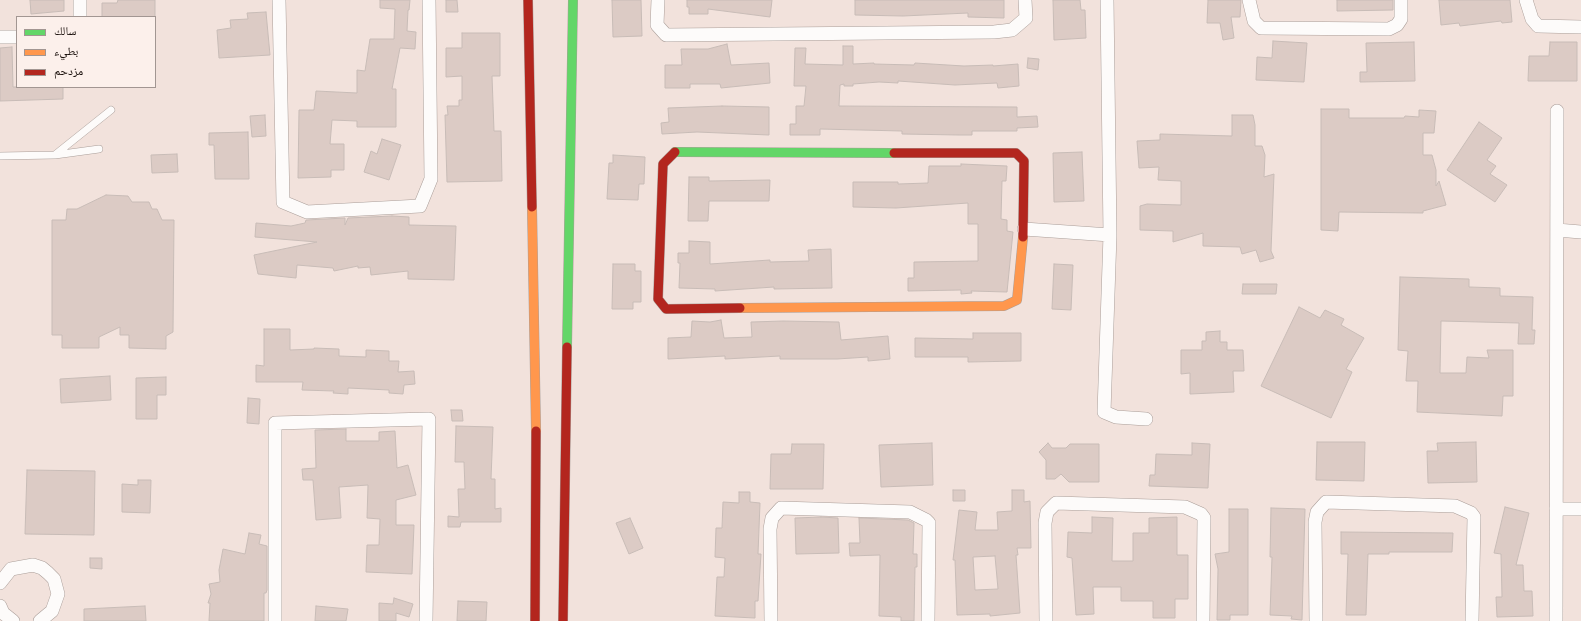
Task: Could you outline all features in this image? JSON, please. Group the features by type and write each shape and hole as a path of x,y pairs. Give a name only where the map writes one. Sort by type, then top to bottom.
{"street":[{"path":"80,0 80,16"},
{"path":"279,0 283,202 307,212 420,206 431,179 429,0"},
{"path":"528,0 536,412 535,621"},
{"path":"563,621 573,0"},
{"path":"658,0 657,25 666,35 994,32 1012,30 1026,18 1025,0"},
{"path":"1107,0 1110,235 1104,412 1116,417 1146,419"},
{"path":"1249,0 1254,21 1261,28 1389,30 1397,25 1401,19 1401,0"},
{"path":"1526,0 1532,19 1538,26 1581,27"},
{"path":"0,37 16,36"},
{"path":"1556,621 1557,111"},
{"path":"675,152 1016,153 1024,161 1024,229 1017,300 1004,306 666,309 658,299 663,164 675,152"},
{"path":"1024,229 1110,235"},
{"path":"1557,230 1581,232"},
{"path":"275,621 275,424 429,419 426,621"},
{"path":"1316,621 1315,522 1317,512 1326,502 1455,506 1471,513 1474,517 1472,621"},
{"path":"1046,621 1045,523 1047,512 1056,503 1185,506 1201,514 1204,518 1203,621"},
{"path":"771,621 770,529 772,518 781,508 910,512 926,520 929,523 928,621"},
{"path":"1556,509 1581,509"},
{"path":"0,583 12,569 33,565 42,568 48,573 54,579 58,594 52,616 40,621"},
{"path":"0,606 3,613 13,621"}],"lane":[{"path":"55,155 111,110"},
{"path":"0,156 55,155 99,149"}],"building":[{"path":"30,0 64,0 64,11 31,14"},
{"path":"118,0 155,0 155,16 102,16 102,3 117,3"},
{"path":"380,0 410,0 407,31 416,32 415,49 400,48 392,89 396,89 396,127 357,127 357,121 332,120 330,144 344,144 344,170 331,170 331,177 298,178 299,110 314,110 316,91 357,93 357,70 365,71 370,39 394,39 395,9 380,8"},
{"path":"446,0 457,0 458,12 446,12"},
{"path":"612,0 641,0 642,36 613,37"},
{"path":"687,0 772,0 770,17 708,9 708,14 689,14"},
{"path":"855,0 1004,0 1004,18 968,17 968,13 903,16 855,15"},
{"path":"1053,0 1080,0 1081,10 1085,10 1086,38 1054,40"},
{"path":"1208,0 1241,0 1240,17 1231,17 1234,38 1223,40 1220,23 1207,23"},
{"path":"1337,0 1393,0 1393,10 1337,11"},
{"path":"1439,0 1510,0 1512,22 1502,23 1501,21 1460,26 1459,23 1441,25"},
{"path":"266,12 270,55 219,58 217,30 231,28 230,20 248,19 247,13"},
{"path":"462,33 500,33 500,76 492,76 494,131 501,131 502,181 447,182 445,115 448,115 447,106 459,106 459,100 462,100 462,76 446,77 446,48 462,48"},
{"path":"1273,41 1307,43 1304,82 1256,80 1257,57 1272,58"},
{"path":"1414,42 1415,81 1360,82 1360,72 1367,72 1366,43"},
{"path":"1550,42 1577,42 1577,81 1528,81 1529,56 1549,56"},
{"path":"727,44 731,65 769,63 770,83 721,88 720,84 690,84 690,88 665,88 665,65 682,65 681,49 708,49"},
{"path":"843,46 853,46 853,64 874,63 914,65 915,63 993,66 1018,64 1019,86 998,88 997,83 955,85 898,81 898,83 879,82 853,84 853,86 844,86 844,84 840,85 839,106 1017,107 1017,117 1037,116 1038,127 1017,128 1017,131 972,131 972,135 902,134 902,131 820,129 820,135 790,135 790,124 796,124 796,106 804,106 806,86 794,86 795,48 806,48 805,64 843,65"},
{"path":"12,47 13,87 63,88 63,99 0,101 0,48"},
{"path":"1028,58 1039,59 1038,70 1027,68"},
{"path":"722,106 769,107 769,135 697,132 662,134 661,123 669,122 668,108"},
{"path":"1321,109 1349,109 1349,118 1419,117 1419,110 1436,111 1434,133 1423,133 1423,155 1432,155 1436,170 1436,186 1439,181 1446,205 1423,211 1423,213 1339,212 1338,231 1321,230"},
{"path":"265,115 266,136 252,137 250,116"},
{"path":"1232,115 1253,115 1255,125 1255,146 1262,146 1265,155 1264,177 1274,174 1271,251 1274,258 1260,262 1256,250 1242,254 1240,247 1203,246 1203,233 1173,242 1173,231 1140,230 1140,206 1147,204 1181,205 1181,181 1158,180 1159,167 1139,168 1137,141 1160,140 1160,134 1232,136"},
{"path":"1479,122 1502,138 1487,160 1496,166 1490,174 1507,185 1495,202 1447,170"},
{"path":"248,132 249,179 215,179 214,145 209,145 209,133"},
{"path":"382,139 401,145 389,180 364,172 371,151 377,154"},
{"path":"1082,152 1084,201 1054,202 1053,153"},
{"path":"177,154 178,172 152,173 151,155"},
{"path":"613,155 645,157 644,184 639,184 638,200 607,199 609,163 613,163"},
{"path":"961,164 1007,166 1006,181 1002,181 1001,219 1007,220 1007,231 1013,232 1007,292 971,291 972,293 961,294 961,290 908,291 908,278 914,278 914,262 978,261 978,224 968,224 968,203 896,208 853,207 853,182 898,182 898,184 928,183 929,166 961,166"},
{"path":"689,177 709,177 709,181 770,180 769,201 709,201 708,221 688,221"},
{"path":"106,195 128,196 132,202 149,202 152,209 157,209 162,220 174,220 173,332 166,336 166,349 129,348 129,335 120,335 120,327 99,337 99,348 62,348 62,335 52,335 52,220 66,220 67,209 77,209"},
{"path":"392,216 409,217 409,225 456,226 454,280 408,279 408,271 371,275 370,267 358,268 358,266 334,271 333,268 297,265 296,278 258,274 254,255 317,242 255,237 256,223 291,226 305,223 306,220 345,218 345,225 348,218"},
{"path":"689,241 710,242 710,264 770,260 770,262 809,261 808,250 831,249 832,288 774,289 774,287 715,291 715,289 679,288 680,263 678,263 678,253 689,253"},
{"path":"613,264 635,264 635,271 641,271 641,302 633,302 633,309 612,309"},
{"path":"1054,264 1073,265 1071,310 1052,309"},
{"path":"1400,277 1469,279 1469,287 1500,288 1500,296 1533,297 1532,330 1535,330 1534,344 1518,344 1519,323 1441,321 1440,373 1466,373 1467,357 1489,358 1487,350 1513,350 1513,396 1503,396 1502,416 1417,412 1418,381 1406,381 1408,351 1398,350"},
{"path":"1243,284 1277,284 1276,294 1242,294"},
{"path":"1299,307 1320,318 1325,310 1344,319 1341,325 1364,338 1346,369 1352,372 1331,418 1261,386"},
{"path":"721,320 724,338 752,337 751,322 839,322 841,340 888,336 890,359 868,361 868,357 837,359 780,359 780,356 725,359 725,356 668,359 668,338 691,337 692,321 710,322"},
{"path":"264,329 290,329 290,350 314,348 339,349 339,356 366,357 366,350 389,351 389,361 399,361 398,372 414,371 415,384 404,385 403,394 389,393 389,390 348,388 348,394 333,393 334,391 302,390 303,382 256,382 256,365 264,366"},
{"path":"1220,331 1220,342 1227,342 1227,350 1243,350 1244,371 1233,371 1234,392 1190,394 1190,373 1181,374 1181,350 1202,350 1202,341 1206,341 1206,332"},
{"path":"973,333 1021,333 1021,361 968,362 968,357 915,357 915,338 973,339"},
{"path":"110,376 111,400 61,403 60,379"},
{"path":"166,377 166,395 157,395 157,419 136,419 136,378"},
{"path":"248,398 260,399 259,424 247,423"},
{"path":"451,410 462,410 463,421 452,421"},
{"path":"456,426 493,427 491,479 495,479 495,509 501,508 501,522 461,522 460,527 448,527 448,516 459,517 458,489 465,489 464,462 455,462"},
{"path":"346,429 346,441 379,441 379,432 395,431 397,468 408,465 416,495 396,500 396,525 414,525 412,574 366,572 367,545 379,545 380,519 367,518 368,485 339,487 341,518 316,520 313,480 303,480 302,469 316,468 315,430"},
{"path":"1317,442 1365,442 1364,481 1316,480"},
{"path":"1476,442 1477,482 1428,483 1427,451 1438,451 1437,443"},
{"path":"932,443 933,485 881,487 879,445"},
{"path":"1048,443 1052,448 1066,448 1070,444 1099,444 1099,482 1069,482 1061,474 1055,479 1046,479 1046,460 1039,452"},
{"path":"1192,443 1210,444 1208,488 1149,486 1150,475 1155,475 1156,454 1192,455"},
{"path":"792,444 824,444 823,489 770,489 771,454 791,454"},
{"path":"27,470 95,471 94,535 25,534"},
{"path":"138,480 151,480 150,513 122,512 122,484 138,485"},
{"path":"953,490 965,490 965,501 953,501"},
{"path":"1012,490 1024,490 1024,502 1030,501 1031,548 1017,548 1018,555 1016,555 1020,613 990,616 990,614 957,615 955,560 953,560 959,510 977,512 975,530 998,530 997,512 1012,511","holes":["995,556 998,589 975,590 973,557"]},
{"path":"739,492 750,492 750,502 760,503 758,554 761,554 758,601 755,601 755,618 715,616 717,577 724,577 725,558 715,557 716,528 722,528 723,502 739,503"},
{"path":"1505,507 1529,513 1516,565 1523,565 1524,591 1532,591 1533,616 1497,617 1496,597 1502,597 1501,554 1494,553"},
{"path":"1271,508 1305,509 1302,620 1291,619 1292,616 1270,615 1272,557 1270,557"},
{"path":"1229,509 1248,509 1248,615 1230,615 1230,620 1217,620 1218,569 1215,554 1229,552"},
{"path":"1092,517 1113,518 1112,561 1133,561 1133,533 1149,533 1149,518 1177,517 1177,555 1188,555 1188,599 1175,599 1175,618 1153,618 1153,601 1121,601 1121,587 1093,587 1094,614 1076,615 1072,558 1067,557 1068,532 1092,533"},
{"path":"630,518 643,548 629,554 616,523"},
{"path":"795,518 838,518 839,553 796,554"},
{"path":"859,518 908,520 914,523 913,554 917,554 917,567 915,567 914,621 901,621 901,617 879,616 880,555 850,556 849,543 860,543"},
{"path":"1341,532 1453,533 1452,552 1389,552 1389,554 1368,554 1366,615 1346,615 1348,554 1341,554"},
{"path":"249,533 261,535 259,544 267,546 267,590 266,593 264,593 264,621 209,621 210,603 208,603 211,594 209,584 220,582 219,570 223,549 245,554"},
{"path":"90,558 102,558 102,569 90,568"},
{"path":"394,598 413,604 409,617 396,613 396,621 379,621 379,603 393,604"},
{"path":"458,601 487,602 486,621 457,621"},
{"path":"145,606 146,621 84,621 84,609"},
{"path":"316,606 348,609 346,621 315,621"}],"traffic: fast":[{"path":"567,347 573,0"},
{"path":"675,152 894,153"}],"traffic: slow":[{"path":"532,207 536,431"},
{"path":"740,308 1004,306 1017,300 1023,237"}],"traffic: jam":[{"path":"528,0 532,207"},
{"path":"675,152 663,164 658,299 666,309 740,308"},
{"path":"894,153 1016,153 1024,161 1023,237"},
{"path":"563,621 567,347"},
{"path":"535,621 536,431"}]}
